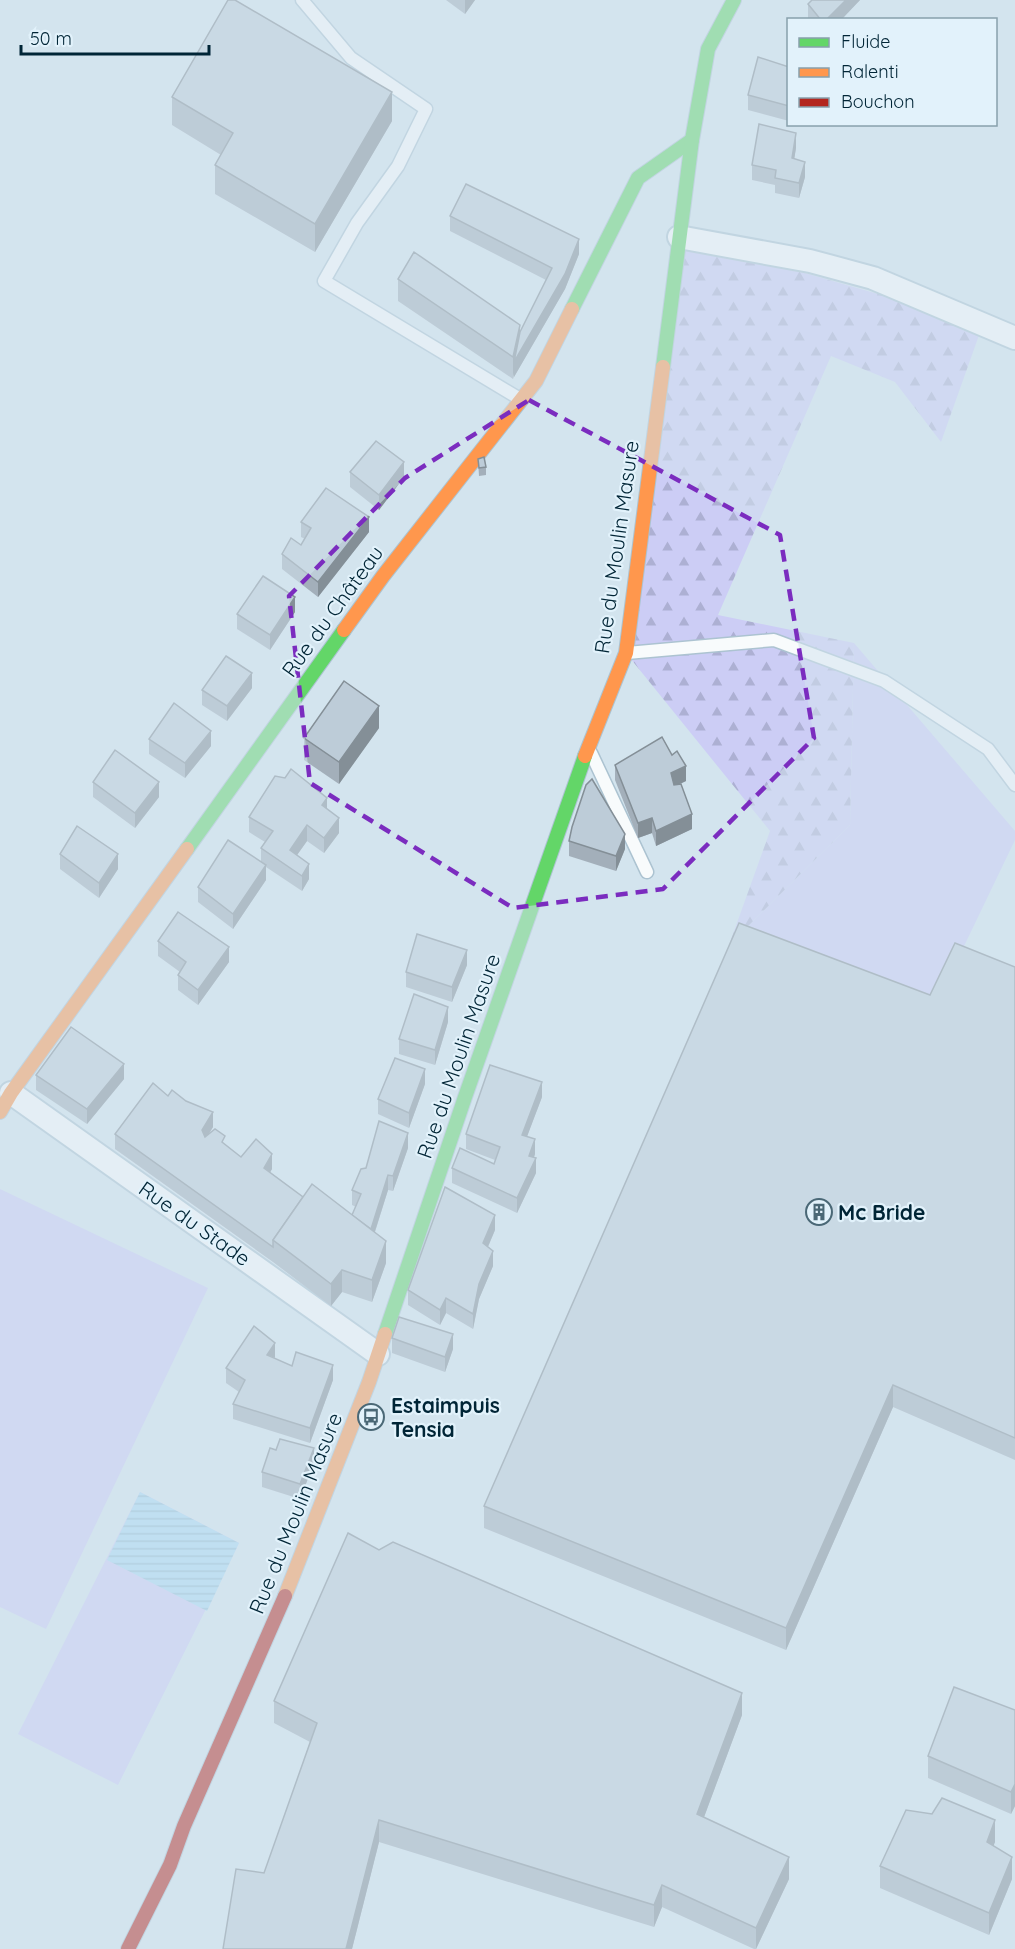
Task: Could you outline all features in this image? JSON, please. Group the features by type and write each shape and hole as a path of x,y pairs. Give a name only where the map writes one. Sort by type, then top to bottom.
{"main road":[{"name":"Rue du Moulin Masure","path":"128,1949 170,1865 183,1826 284,1599 378,1354 465,1097 588,747 626,653 692,140 708,49 734,0"},
{"name":"Rue du Château","path":"6,1102 383,576 536,381 638,178 692,140"}],"street":[{"path":"679,237 810,261 873,278 1015,338"},
{"name":"Rue du Stade","path":"6,1102 378,1354"}],"lane":[{"path":"302,0 351,58 426,109 398,166 357,223 324,281 521,400"},
{"path":"626,653 774,640 884,681 988,749 1015,785"},
{"path":"588,747 647,872"}],"highlighted area":[{"path":"529,400 780,535 814,738 663,889 513,908 310,783 289,596 405,478"}],"green space":[{"path":"679,237 983,324 941,442 895,382 831,356 718,615 854,643 850,825 729,945 770,831 626,653"},
{"path":"854,643 1015,831 1015,840 930,1017 729,945 850,825"},
{"path":"0,1189 208,1288 46,1629 0,1607"},
{"path":"140,1492 239,1543 118,1785 18,1734"}],"shaded area":[{"path":"140,1492 239,1543 207,1611 107,1560"}],"building":[{"path":"228,0 235,0 392,92 315,224 215,165 233,133 172,97"},
{"path":"812,0 846,0 828,18 819,18 808,4"},
{"path":"758,57 787,66 787,105 748,95"},
{"path":"759,124 796,133 792,158 805,162 799,183 775,178 776,170 752,165"},
{"path":"466,184 579,239 565,274 514,362 520,332 552,268 450,216"},
{"path":"414,252 520,325 513,357 398,279"},
{"path":"376,441 404,462 379,495 350,472"},
{"path":"484,457 486,467 479,468 478,459"},
{"path":"326,488 369,517 318,582 282,554 291,538 301,545 311,528 301,522"},
{"path":"263,576 295,597 270,635 237,614"},
{"path":"226,656 252,673 227,706 202,690"},
{"path":"344,681 379,706 339,762 304,738"},
{"path":"174,703 211,731 185,763 149,739"},
{"path":"662,737 672,755 677,751 686,766 671,773 674,785 681,784 692,814 656,831 652,818 638,823 615,765"},
{"path":"115,750 159,782 135,813 93,782"},
{"path":"291,769 327,798 322,805 339,818 324,838 307,825 290,850 309,864 302,876 261,848 273,831 249,817 275,776 285,778"},
{"path":"592,779 625,834 616,856 569,841 586,785"},
{"path":"77,826 118,854 99,883 60,854"},
{"path":"228,840 266,865 233,914 198,887"},
{"path":"178,912 229,947 198,990 178,975 186,962 158,941"},
{"name":"Mc Bride","path":"739,923 930,995 955,943 1015,967 1015,1438 893,1385 786,1628 484,1506"},
{"path":"417,934 467,950 452,987 406,972"},
{"path":"414,994 448,1007 435,1050 399,1039"},
{"path":"71,1027 124,1064 87,1109 36,1075"},
{"path":"395,1058 425,1069 409,1113 378,1099"},
{"path":"490,1065 542,1082 522,1135 535,1139 529,1156 536,1158 517,1198 452,1168 460,1148 494,1164 500,1147 466,1134"},
{"path":"153,1083 168,1096 172,1090 186,1101 213,1112 202,1130 205,1137 215,1129 225,1136 222,1142 241,1157 256,1139 272,1154 264,1168 303,1197 273,1240 273,1247 115,1134"},
{"path":"379,1121 408,1133 393,1176 388,1175 371,1229 352,1215 361,1194 352,1190 361,1169 366,1168"},
{"path":"312,1184 386,1241 372,1280 342,1270 331,1284 273,1240"},
{"path":"445,1187 495,1215 483,1243 493,1251 479,1284 473,1314 446,1298 440,1310 408,1290"},
{"path":"399,1317 453,1334 445,1357 392,1338"},
{"path":"254,1326 275,1343 267,1355 292,1366 296,1352 333,1365 310,1428 233,1404 245,1380 226,1368"},
{"path":"280,1439 314,1448 300,1484 262,1472 270,1448 276,1450"},
{"path":"348,1533 379,1550 393,1542 742,1693 697,1814 789,1857 756,1928 662,1885 654,1905 379,1820 346,1949 223,1949 236,1869 264,1873 317,1723 274,1701"},
{"path":"954,1687 1015,1710 1015,1784 1011,1792 928,1756"},
{"path":"942,1798 995,1820 987,1842 1012,1857 989,1913 880,1866 906,1810 932,1814"}],"traffic: fast":[{"path":"663,367 692,140 708,49 734,0"},
{"path":"572,309 638,178 692,140"},
{"path":"187,849 344,630"},
{"path":"385,1334 465,1097 585,756"}],"traffic: slow":[{"path":"344,630 383,576 536,381 572,309"},
{"path":"585,756 626,653 663,367"},
{"path":"0,1112 11,1093 187,849"},
{"path":"285,1596 369,1382 385,1334"}],"traffic: jam":[{"path":"128,1949 170,1865 184,1826 285,1596"}],"place":[{"name":"Mc Bride","path":"819,1212"},
{"name":"Estaimpuis Tensia","path":"371,1417"}]}
